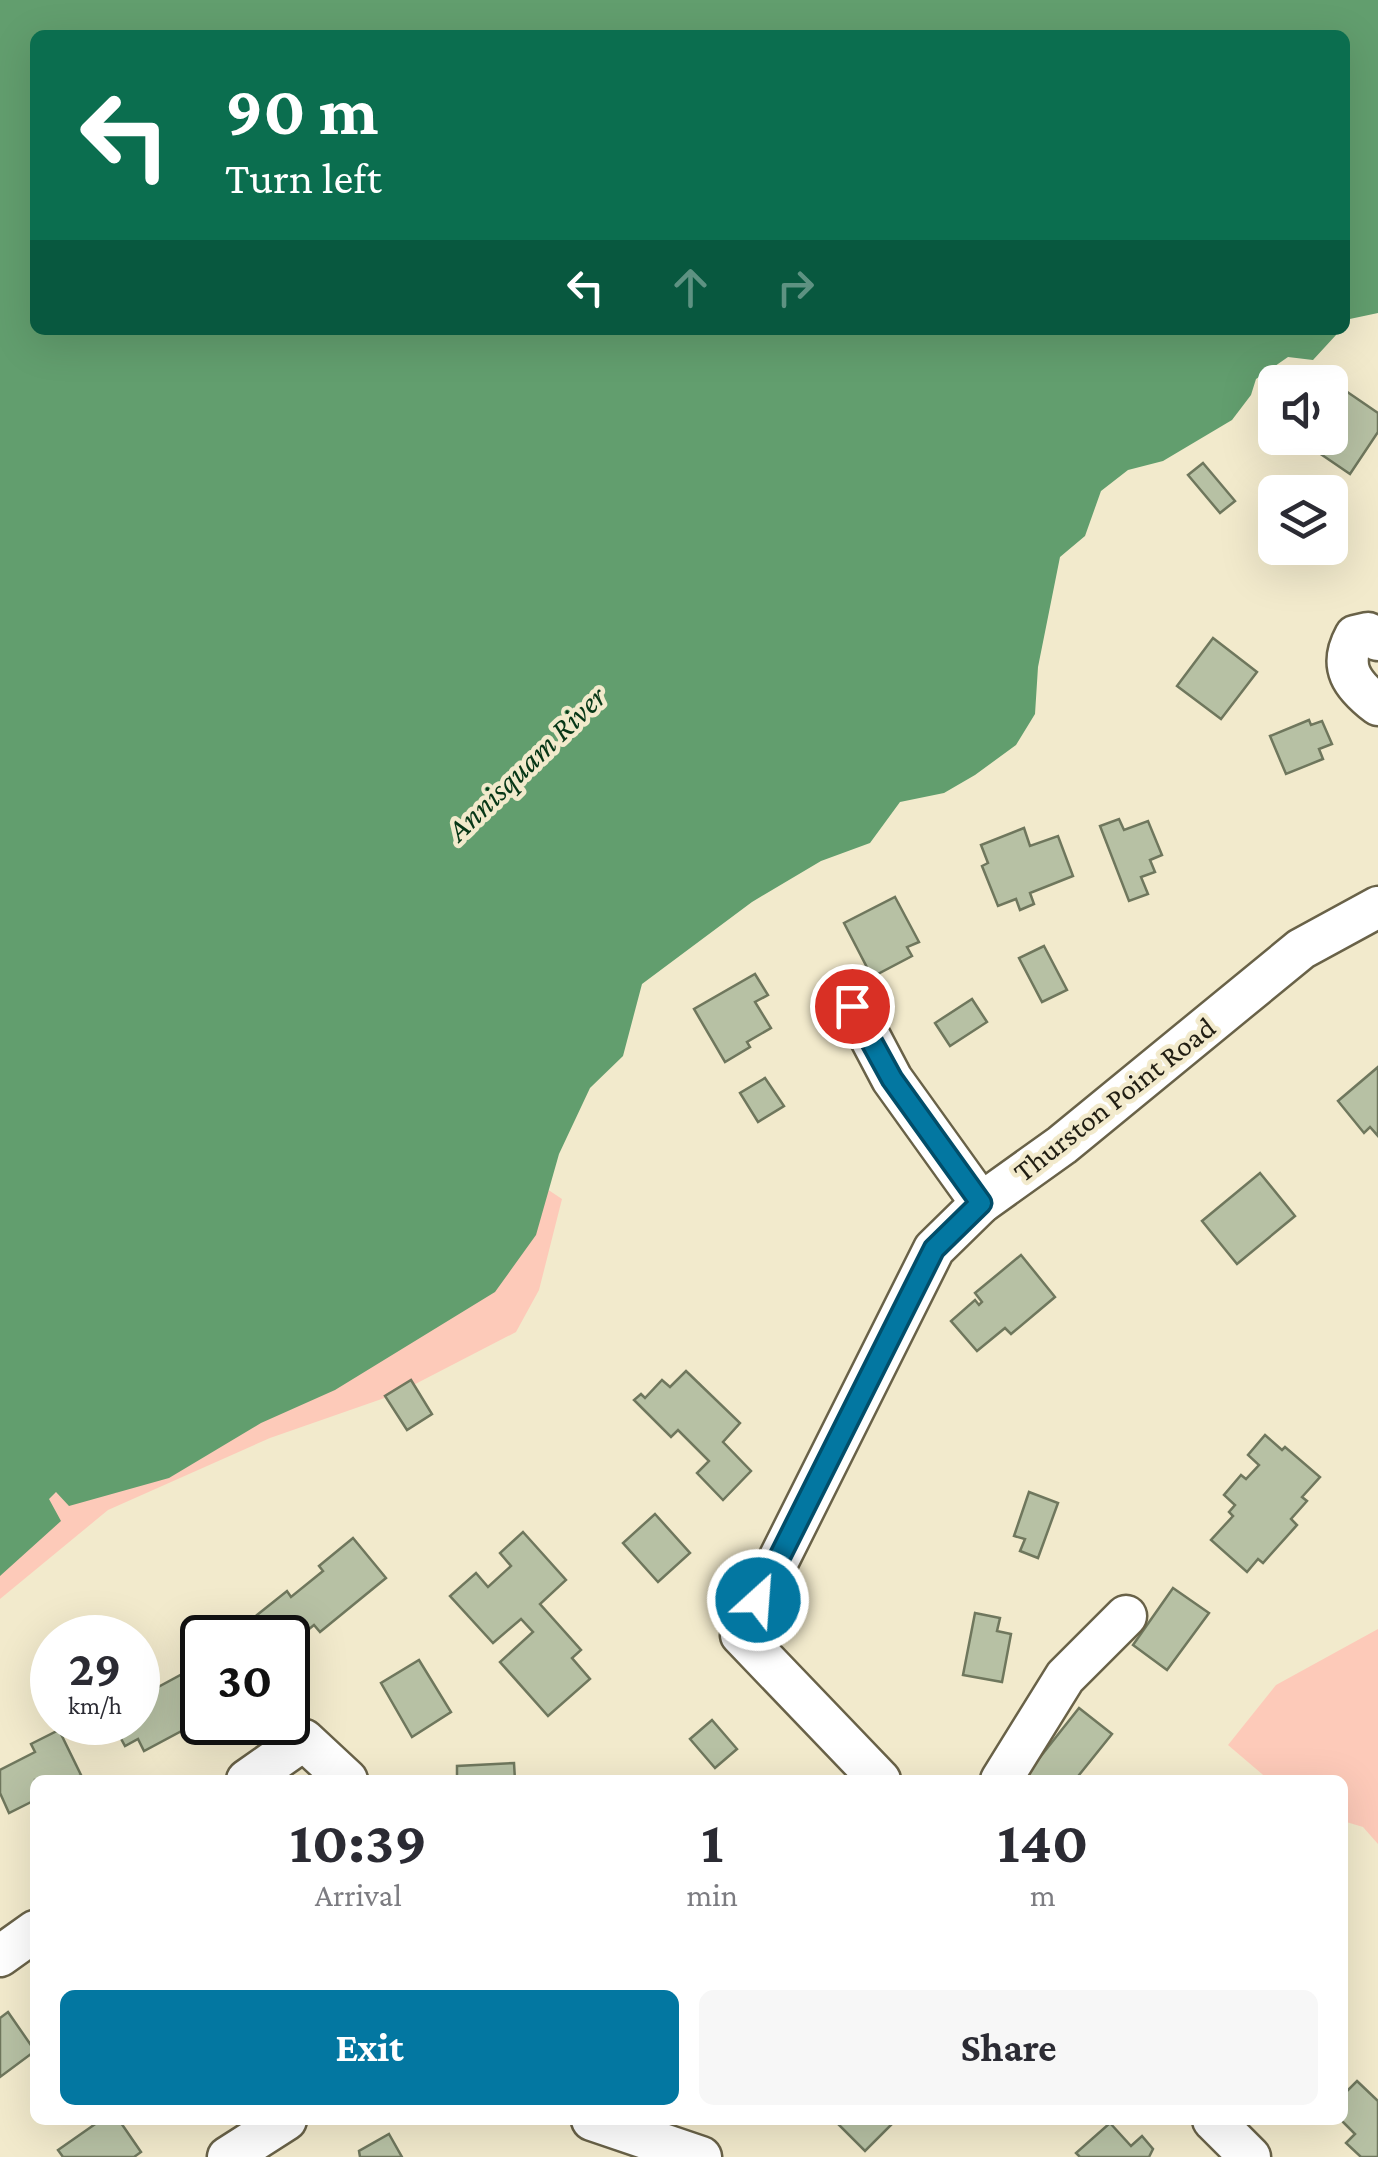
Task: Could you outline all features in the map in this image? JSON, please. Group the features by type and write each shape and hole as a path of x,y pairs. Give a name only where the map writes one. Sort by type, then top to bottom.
{"street":[{"path":"1378,640 1368,633 1356,636 1346,665 1362,693 1378,705"},
{"name":"Thurston Point Road","path":"875,1775 741,1635 934,1249 981,1203 1062,1146 1301,949 1378,907"},
{"path":"852,1006 892,1079 981,1203"},
{"path":"1004,1775 1065,1678 1126,1616"},
{"path":"255,1775 304,1740 341,1775"},
{"path":"0,1956 30,1935"},
{"path":"228,2157 278,2125"},
{"path":"607,2125 700,2157"},
{"path":"1218,2125 1250,2157"}],"shaded area":[{"path":"487,1149 562,1199 539,1290 516,1332 396,1394 270,1438 108,1510 0,1599 0,1233"},
{"path":"1378,1629 1378,1844 1363,1827 1348,1822 1348,1775 1263,1775 1228,1745 1276,1685"}],"water":[{"name":"Annisquam River","path":"0,0 1378,0 1378,313 1350,319 1350,30 30,30 30,335 1336,335 1313,360 1288,357 1276,365 1258,365 1251,395 1232,420 1163,461 1128,470 1101,491 1085,536 1060,557 1038,667 1035,714 1016,745 944,793 900,802 870,843 821,861 752,902 642,984 623,1056 590,1088 559,1154 536,1235 495,1292 335,1390 261,1423 169,1478 69,1506 56,1492 49,1499 61,1521 0,1576"}],"building":[{"path":"1348,392 1378,413 1378,432 1350,474 1322,455 1348,455"},
{"path":"1203,463 1235,501 1220,513 1188,475"},
{"path":"1213,638 1257,672 1221,719 1177,686"},
{"path":"1309,720 1311,725 1322,721 1332,744 1319,749 1323,759 1286,774 1270,736"},
{"path":"1119,819 1124,830 1148,821 1162,855 1150,860 1155,872 1141,877 1148,894 1129,901 1100,826"},
{"path":"1024,828 1030,846 1058,836 1073,876 1030,893 1034,904 1020,910 1016,899 998,906 982,866 988,863 981,845"},
{"path":"895,897 919,942 907,947 912,956 872,977 844,923"},
{"path":"1044,946 1067,990 1042,1002 1019,958"},
{"path":"755,974 768,995 755,1002 771,1028 747,1042 750,1047 725,1062 694,1009"},
{"path":"972,999 987,1022 950,1046 935,1023"},
{"path":"1378,1067 1378,1136 1370,1127 1364,1133 1338,1101"},
{"path":"765,1078 784,1106 758,1122 740,1093"},
{"path":"1260,1173 1295,1216 1237,1264 1202,1221"},
{"path":"1021,1255 1055,1297 1011,1334 1005,1328 977,1351 951,1321 975,1300 979,1305 982,1302 975,1293"},
{"path":"686,1371 740,1423 723,1442 751,1471 723,1500 697,1473 709,1461 678,1430 671,1437 634,1400 641,1394 645,1398 662,1380 670,1387"},
{"path":"411,1380 432,1414 407,1430 385,1396"},
{"path":"1265,1435 1320,1477 1302,1497 1307,1501 1291,1519 1297,1525 1263,1563 1258,1559 1247,1572 1211,1540 1233,1516 1229,1512 1235,1505 1224,1495 1241,1475 1246,1479 1259,1465 1248,1455"},
{"path":"1029,1492 1058,1503 1038,1558 1020,1551 1025,1539 1014,1536"},
{"path":"655,1514 690,1553 658,1582 623,1543"},
{"path":"523,1532 566,1580 540,1604 581,1650 572,1658 590,1679 548,1716 500,1662 533,1632 521,1619 493,1643 450,1596 476,1573 488,1587 511,1566 500,1553"},
{"path":"353,1538 386,1578 320,1632 314,1625 310,1628 310,1615 257,1615 287,1591 291,1597 323,1571 319,1566"},
{"path":"1173,1588 1209,1613 1167,1670 1133,1645"},
{"path":"975,1613 1000,1618 997,1631 1011,1634 1002,1682 963,1675"},
{"path":"419,1660 451,1712 412,1737 381,1683"},
{"path":"180,1675 180,1732 160,1742 160,1686"},
{"path":"1079,1708 1112,1734 1079,1775 1026,1775"},
{"path":"712,1720 737,1749 715,1768 690,1739"},
{"path":"32,1745 66,1745 81,1775 30,1775 30,1802 9,1813 0,1793 0,1770 35,1752"},
{"path":"514,1763 515,1775 457,1775 457,1766"},
{"path":"8,2012 30,2044 30,2055 0,2077 0,2018"},
{"path":"1357,2081 1378,2101 1378,2157 1361,2157 1346,2143 1355,2134 1346,2125 1348,2090"},
{"path":"94,2125 122,2125 141,2152 134,2157 63,2157 58,2150"},
{"path":"839,2125 891,2125 865,2151"},
{"path":"1108,2125 1131,2146 1142,2136 1153,2149 1149,2157 1080,2157 1076,2153"},
{"path":"389,2134 402,2157 360,2157 359,2151"}],"route":[{"path":"758,1600 934,1249 981,1203 892,1079 852,1006"}]}
